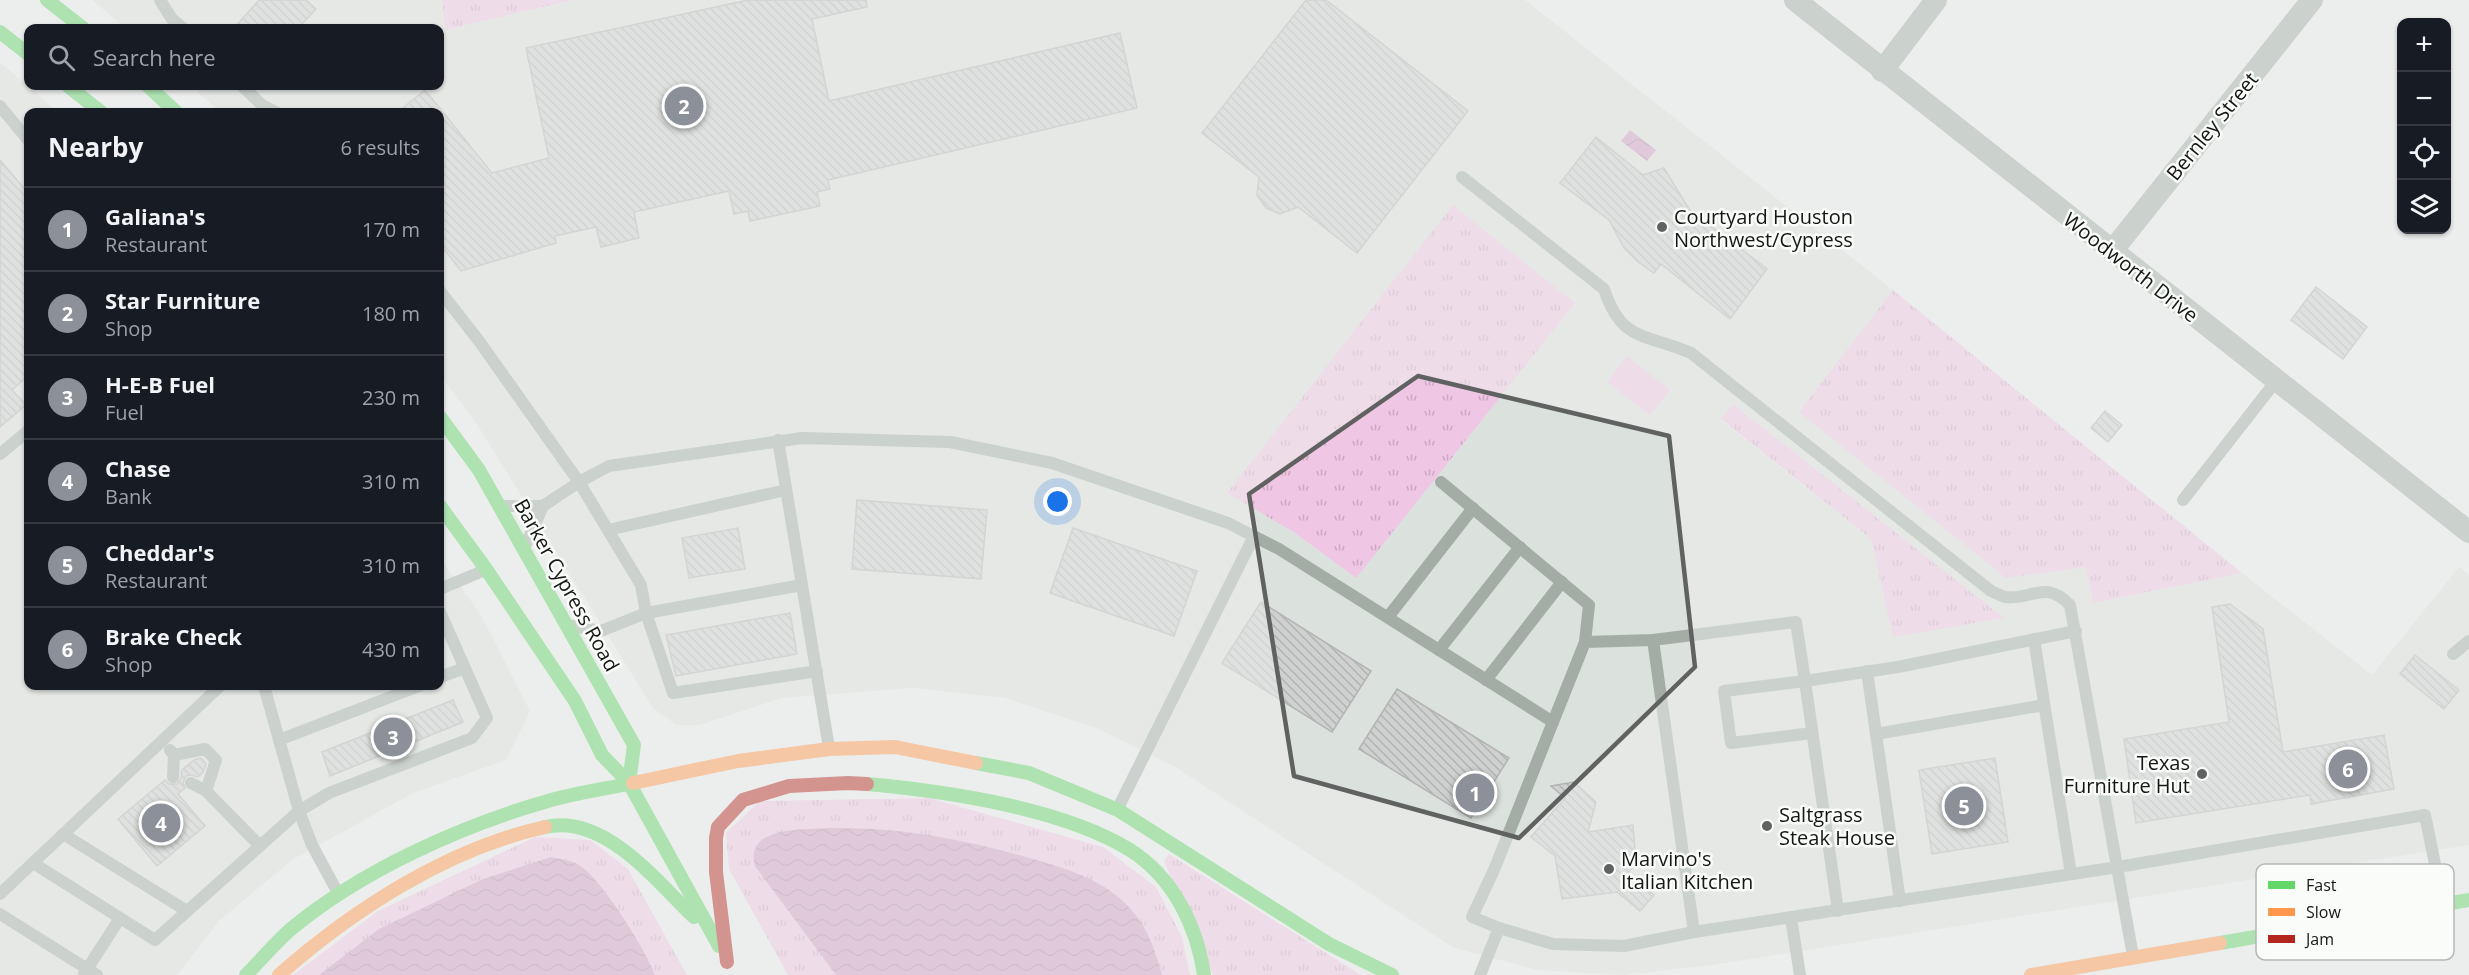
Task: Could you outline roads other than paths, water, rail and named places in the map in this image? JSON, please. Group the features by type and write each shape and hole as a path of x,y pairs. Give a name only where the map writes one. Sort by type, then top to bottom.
{"main road":[{"path":"47,0 78,24"},
{"path":"0,32 24,51"},
{"path":"73,90 96,108"},
{"path":"152,90 172,108"},
{"name":"Barker Cypress Road","path":"444,422 479,470 524,548 564,625 634,745 630,783"},
{"path":"444,511 486,569 575,701 602,755 630,783 734,975"},
{"path":"246,975 290,930 366,877 428,847 509,813 550,800 738,760 829,749 895,747 1029,773 1118,810 1329,944 1392,975"},
{"path":"727,962 714,847 718,826 740,803 777,787 805,784 851,784 903,786 950,792 1074,824 1112,839 1146,862 1173,893 1193,929 1204,975"},
{"path":"279,975 295,959 365,909 431,871 514,833 552,824 584,827 612,842 712,935"},
{"path":"2454,902 2469,900"},
{"path":"2031,975 2256,937"}],"street":[{"name":"Woodworth Drive","path":"1795,0 1882,71 2469,532"},
{"path":"1882,71 1936,0"},
{"name":"Bernley Street","path":"2112,251 2312,0"}],"lane":[{"path":"160,0 172,19 178,24"},
{"path":"246,90 268,108"},
{"path":"0,106 24,135"},
{"path":"1462,177 1604,289 1619,321 1634,334 1690,353 1992,591 2005,597 2047,591 2060,594 2070,605 2134,958"},
{"path":"444,296 479,341 579,482 641,585 646,613 673,693 816,671"},
{"path":"2183,500 2276,381"},
{"path":"0,454 24,434"},
{"path":"524,548 543,506 579,482 609,466 802,438 950,442 1052,463 1196,511 1254,536 1279,549 1553,722"},
{"path":"778,440 829,749"},
{"path":"1441,482 1589,604 1585,642 1494,870 1472,916 1499,928 1553,944 1624,946 1694,932 2118,867 2425,815 2435,864"},
{"path":"608,530 786,490"},
{"path":"500,506 543,506"},
{"path":"1388,617 1473,508"},
{"path":"1118,810 1254,536"},
{"path":"1439,650 1520,548"},
{"path":"444,587 486,569"},
{"path":"1486,680 1562,582"},
{"path":"587,664 598,639 646,613 802,585"},
{"path":"33,863 155,940 299,811 329,793 472,738 487,718 444,621"},
{"path":"1585,642 1653,640 1796,622 1838,911"},
{"path":"564,625 598,639"},
{"path":"1812,733 1731,742 1724,691 1867,671 2076,631"},
{"path":"2034,639 2071,874"},
{"path":"1653,640 1694,932"},
{"path":"2453,654 2469,641"},
{"path":"444,676 465,668"},
{"path":"1867,671 1900,901"},
{"path":"0,894 216,690"},
{"path":"265,690 299,811 312,845 339,894"},
{"path":"279,740 409,690"},
{"path":"1876,734 2044,705"},
{"path":"162,740 185,767 174,755"},
{"path":"174,755 204,749 216,760 206,791"},
{"path":"206,791 195,779 260,846"},
{"path":"63,834 187,911"},
{"path":"0,914 89,973 120,918"},
{"path":"1791,918 1800,975"},
{"path":"1480,975 1499,928"}],"water":[{"path":"1630,130 1656,150 1647,161 1621,141"},
{"path":"828,828 879,829 952,839 1026,857 1085,877 1112,892 1139,920 1151,942 1162,975 836,975 755,866 754,853 758,843 778,833"},
{"path":"551,857 576,863 591,875 623,917 655,975 319,975 379,929 483,879"}],"place":[{"name":"Star Furniture","path":"684,106"},
{"name":"Courtyard Houston Northwest/Cypress","path":"1662,227"},
{"name":"H-E-B Fuel","path":"393,737"},
{"name":"Brake Check","path":"2348,769"},
{"name":"Texas Furniture Hut","path":"2202,774"},
{"name":"Galiana's","path":"1475,793"},
{"name":"Cheddar's","path":"1964,806"},
{"name":"Chase","path":"161,823"},
{"name":"Saltgrass Steak House","path":"1767,826"},
{"name":"Marvino's Italian Kitchen","path":"1609,869"}]}
